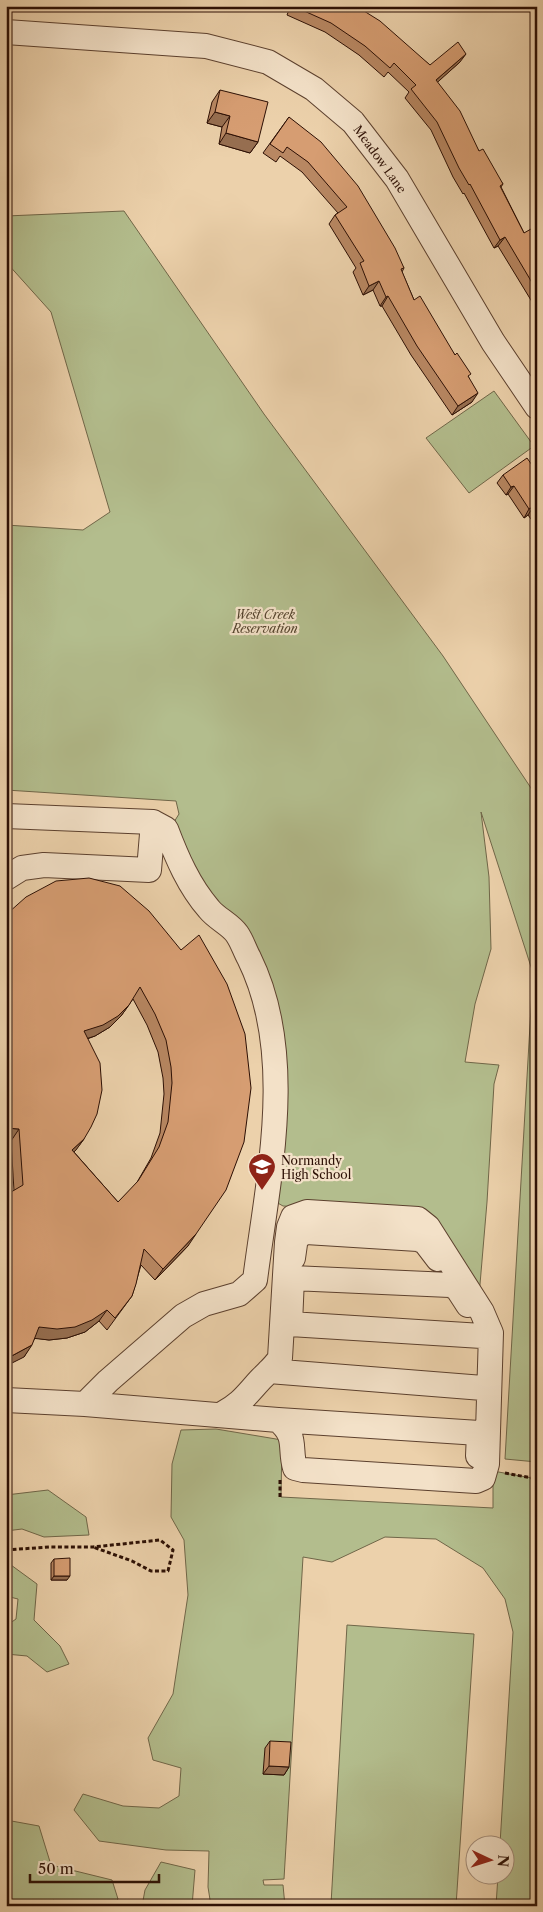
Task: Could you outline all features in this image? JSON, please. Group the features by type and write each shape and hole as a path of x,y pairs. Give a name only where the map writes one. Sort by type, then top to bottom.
{"street":[{"name":"Meadow Lane","path":"6,32 206,46 268,62 314,89 353,122 396,179 493,342 536,404"},
{"path":"6,816 153,822 166,829 177,858 194,890 210,911 237,934 259,978 270,1016 276,1083 270,1170 255,1280 239,1294 204,1304 183,1316 108,1380 85,1404"},
{"path":"6,878 22,868 44,865 149,870 153,822"},
{"path":"222,1414 237,1406 280,1358 287,1242 289,1226 293,1217 307,1212 418,1219 428,1227 443,1250 482,1312 491,1333 492,1345 481,1475"},
{"path":"481,1475 480,1432 485,1352 482,1336 473,1313 433,1252 425,1242 418,1239 306,1232 301,1233 294,1240 290,1324 482,1336"},
{"path":"292,1278 450,1285 457,1288"},
{"path":"269,1371 483,1388"},
{"path":"6,1400 222,1414 278,1420 480,1432"},
{"path":"278,1420 285,1425 293,1443 286,1468 481,1475"}],"path":[{"path":"280,1497 286,1468"},
{"path":"481,1475 537,1479"},
{"path":"6,1550 49,1547 93,1547 160,1540 173,1550 168,1571 151,1571 132,1561 93,1547"}],"green space":[{"name":"West Creek Reservation","path":"124,211 264,414 443,656 537,797 537,1462 505,1459 533,973 481,812 489,877 491,949 475,1004 465,1062 499,1065 494,1084 479,1296 428,1214 283,1206 276,1202 284,1038 271,986 195,880 174,822 179,814 176,801 6,790 6,525 83,530 110,512 51,312 6,262 6,216"},
{"path":"494,391 534,446 469,493 426,438"},
{"path":"216,1429 282,1440 281,1497 493,1508 493,1471 537,1479 537,1906 496,1906 497,1884 516,1884 516,1834 501,1834 513,1632 505,1599 483,1568 436,1539 385,1537 332,1562 303,1557 284,1879 263,1880 264,1885 283,1885 285,1906 211,1906 208,1887 209,1851 166,1850 99,1841 74,1810 83,1794 123,1806 159,1808 179,1796 181,1768 153,1760 148,1738 173,1694 188,1595 184,1540 171,1517 172,1464 181,1430"},
{"path":"48,1490 86,1517 89,1535 44,1537 22,1529 6,1531 6,1495"},
{"path":"6,1564 11,1565 37,1584 34,1620 60,1646 69,1664 47,1672 27,1656 6,1654 6,1626 16,1619 18,1599 6,1596"},
{"path":"347,1625 474,1634 456,1906 357,1906 331,1904"},
{"path":"6,1820 39,1826 51,1865 112,1880 118,1899 112,1906 57,1906 54,1900 39,1906 6,1906"},
{"path":"161,1862 195,1870 192,1906 142,1906 145,1890"}],"building":[{"path":"293,6 356,6 380,21 430,65 458,42 466,54 436,80 460,111 479,151 483,149 503,184 500,186 524,233 531,229 537,239 537,291 505,237 500,240 470,184 459,168 437,122 411,89 416,85 394,63 390,68 365,46 331,23"},
{"path":"220,90 268,102 258,142 226,133 230,116 215,112"},
{"path":"289,117 321,142 358,186 395,248 404,268 401,269 414,300 420,296 455,355 457,353 471,374 468,376 478,393 458,406 417,346 388,296 386,297 379,281 369,286 360,263 364,261 335,215 347,207 308,162 287,147 283,153 270,144"},
{"path":"527,458 537,472 537,510 534,506 529,509 514,486 511,487 503,475"},
{"path":"89,878 120,886 149,911 181,950 199,935 227,984 245,1034 251,1088 244,1142 226,1190 196,1234 163,1269 144,1249 132,1296 115,1318 107,1310 92,1320 75,1327 57,1329 39,1327 32,1345 6,1359 6,1195 23,1185 19,1129 6,1128 6,917 26,897 56,881","holes":["140,987 155,1014 166,1040 171,1067 172,1083 168,1122 159,1147 138,1181 118,1202 72,1150 84,1139 91,1127 97,1114 102,1090 100,1063 84,1031 103,1025 118,1016 129,1005"]},
{"path":"70,1558 70,1576 54,1576 54,1559"},
{"path":"270,1741 291,1742 289,1767 269,1766"}],"place":[{"name":"Normandy High School","path":"262,1191"}]}
